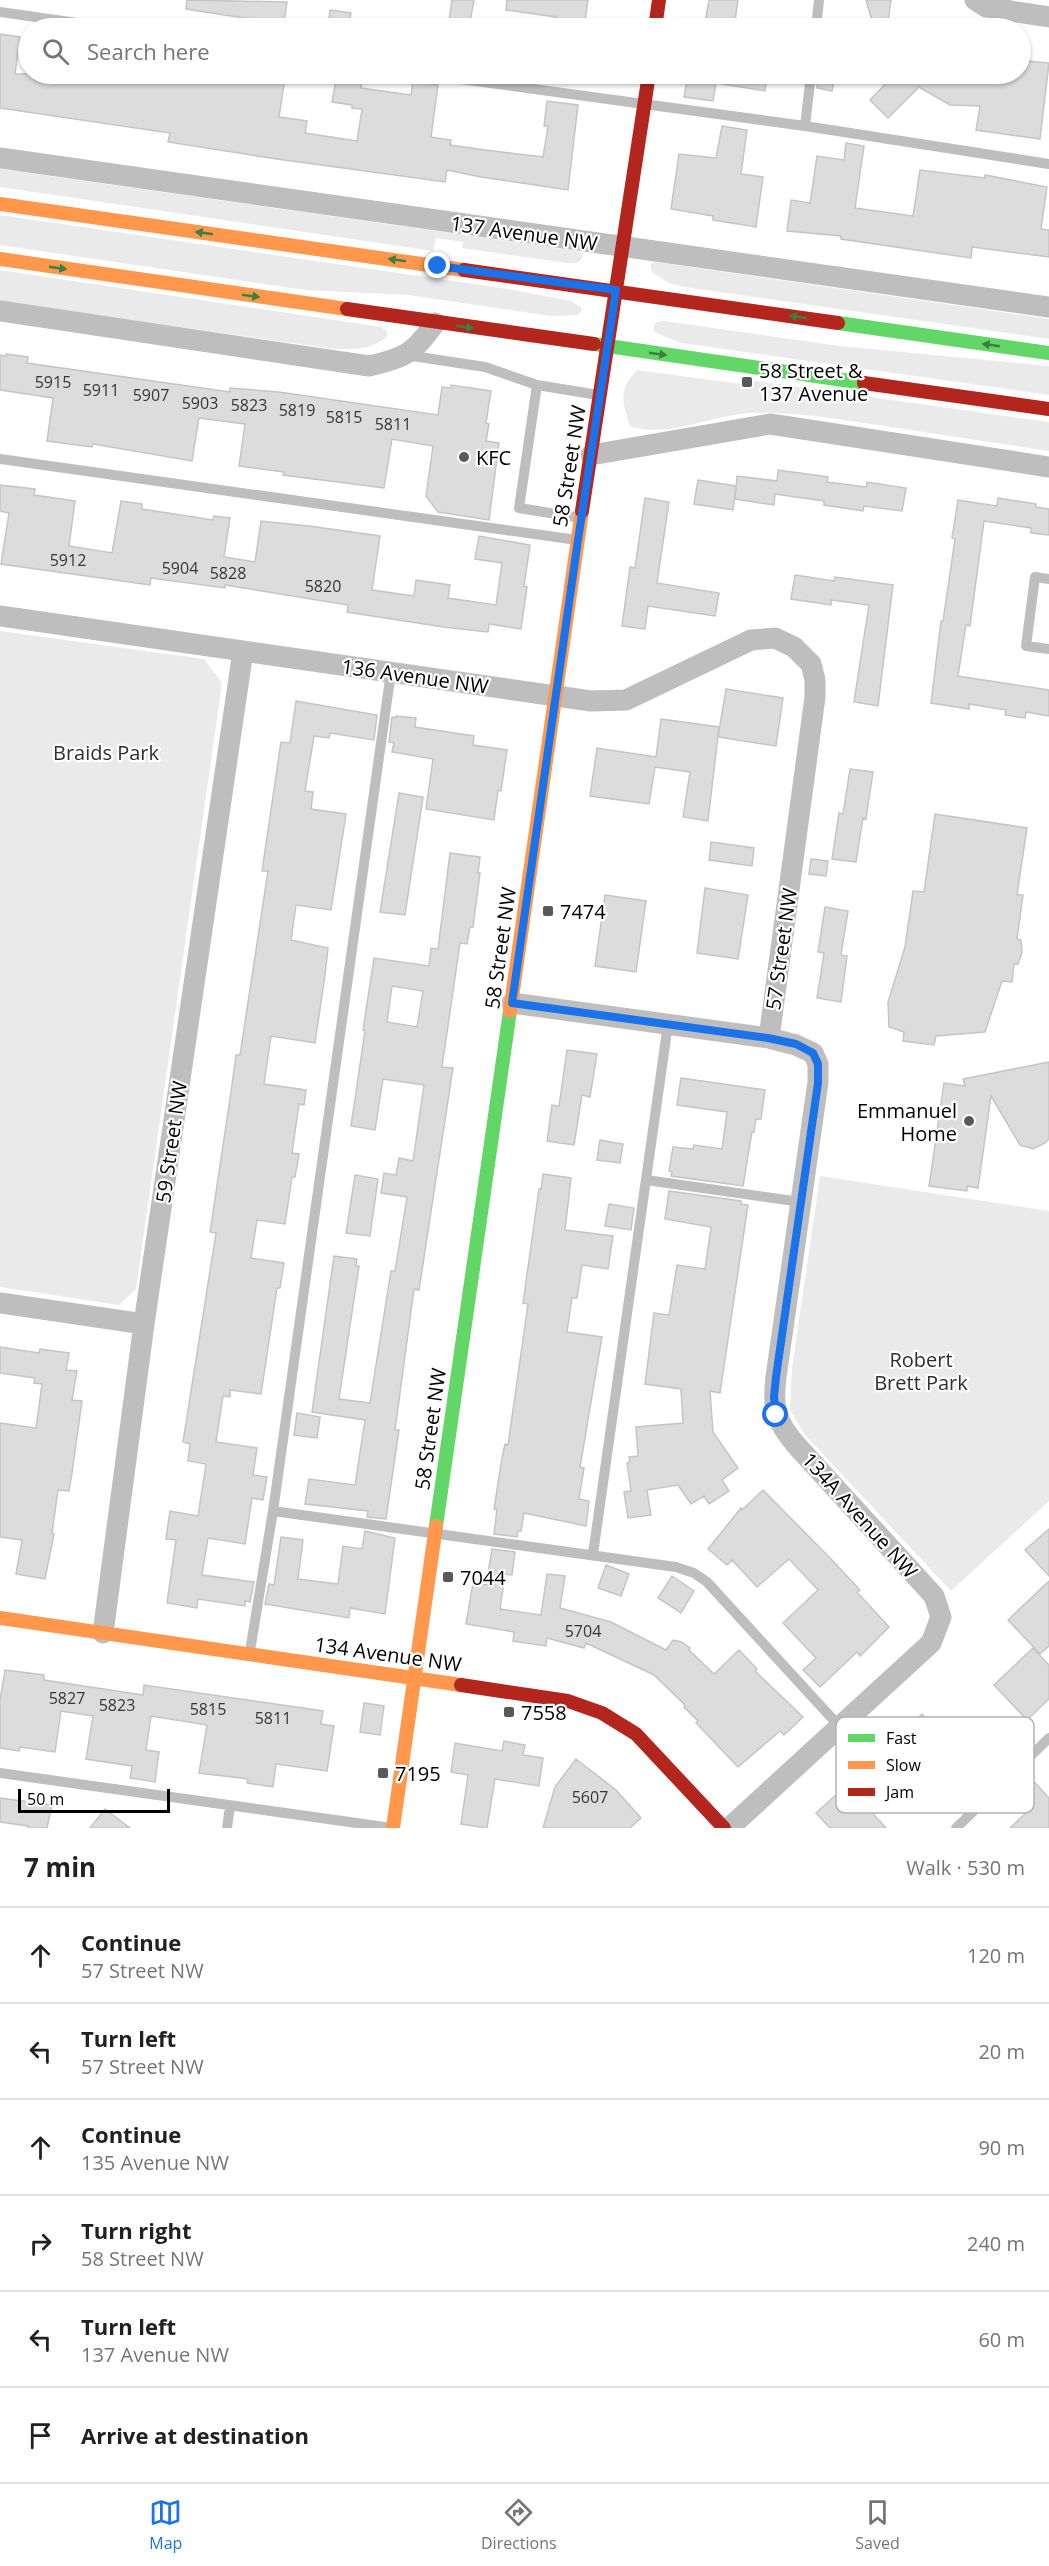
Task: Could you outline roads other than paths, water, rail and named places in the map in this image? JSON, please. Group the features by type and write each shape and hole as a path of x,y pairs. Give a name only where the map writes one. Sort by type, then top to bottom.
{"street":[{"path":"656,18 659,0"},
{"path":"975,0 986,7 1049,17"},
{"name":"58 Street NW","path":"393,1828 581,518 648,84"},
{"name":"137 Avenue NW","path":"0,158 1049,307"},
{"path":"0,204 1049,353"},
{"path":"0,259 1049,409"},
{"path":"0,312 369,366 405,355 421,344 435,322"},
{"path":"591,455 770,424 1049,467"},
{"name":"136 Avenue NW","path":"0,616 591,701 626,700 751,640 775,638 794,647 811,664"},
{"name":"59 Street NW","path":"103,1633 144,1324 243,651"},
{"name":"57 Street NW","path":"776,1415 774,1397 776,1377 818,1064 813,1053 796,1044 768,1038 815,697 815,680 811,664"},
{"path":"512,1003 768,1038"},
{"path":"0,1303 144,1324"},
{"name":"134A Avenue NW","path":"776,1415 784,1431 797,1446 934,1596 941,1617 931,1643 849,1717"},
{"name":"134 Avenue NW","path":"0,1618 551,1697 602,1713 636,1734 724,1828"},
{"path":"729,1828 836,1729"}],"lane":[{"path":"817,18 819,0"},
{"path":"0,12 42,18"},
{"path":"495,84 805,126 1049,164"},
{"path":"805,126 810,84"},
{"path":"405,355 485,367 537,385 600,395"},
{"path":"537,385 519,508 581,518"},
{"path":"0,459 578,540"},
{"path":"1049,579 1035,577 1026,646 1049,649"},
{"path":"250,1653 273,1511 391,672"},
{"path":"593,1554 668,1024"},
{"path":"646,1180 801,1202"},
{"path":"273,1511 593,1554 676,1567 694,1573 707,1582 836,1723"},
{"path":"1034,1753 1049,1738"},
{"path":"0,1773 393,1828"},
{"path":"227,1828 230,1806"},
{"path":"956,1828 972,1813"}],"place":[{"name":"58 Street & 137 Avenue","path":"747,382"},
{"name":"KFC","path":"464,457"},
{"name":"7474","path":"548,911"},
{"name":"Emmanuel Home","path":"969,1121"},
{"name":"7044","path":"448,1577"},
{"name":"7558","path":"509,1712"},
{"name":"7195","path":"383,1773"}],"park label":[{"name":"Braids Park","path":"106,752"},
{"name":"Robert Brett Park","path":"921,1370"}]}
